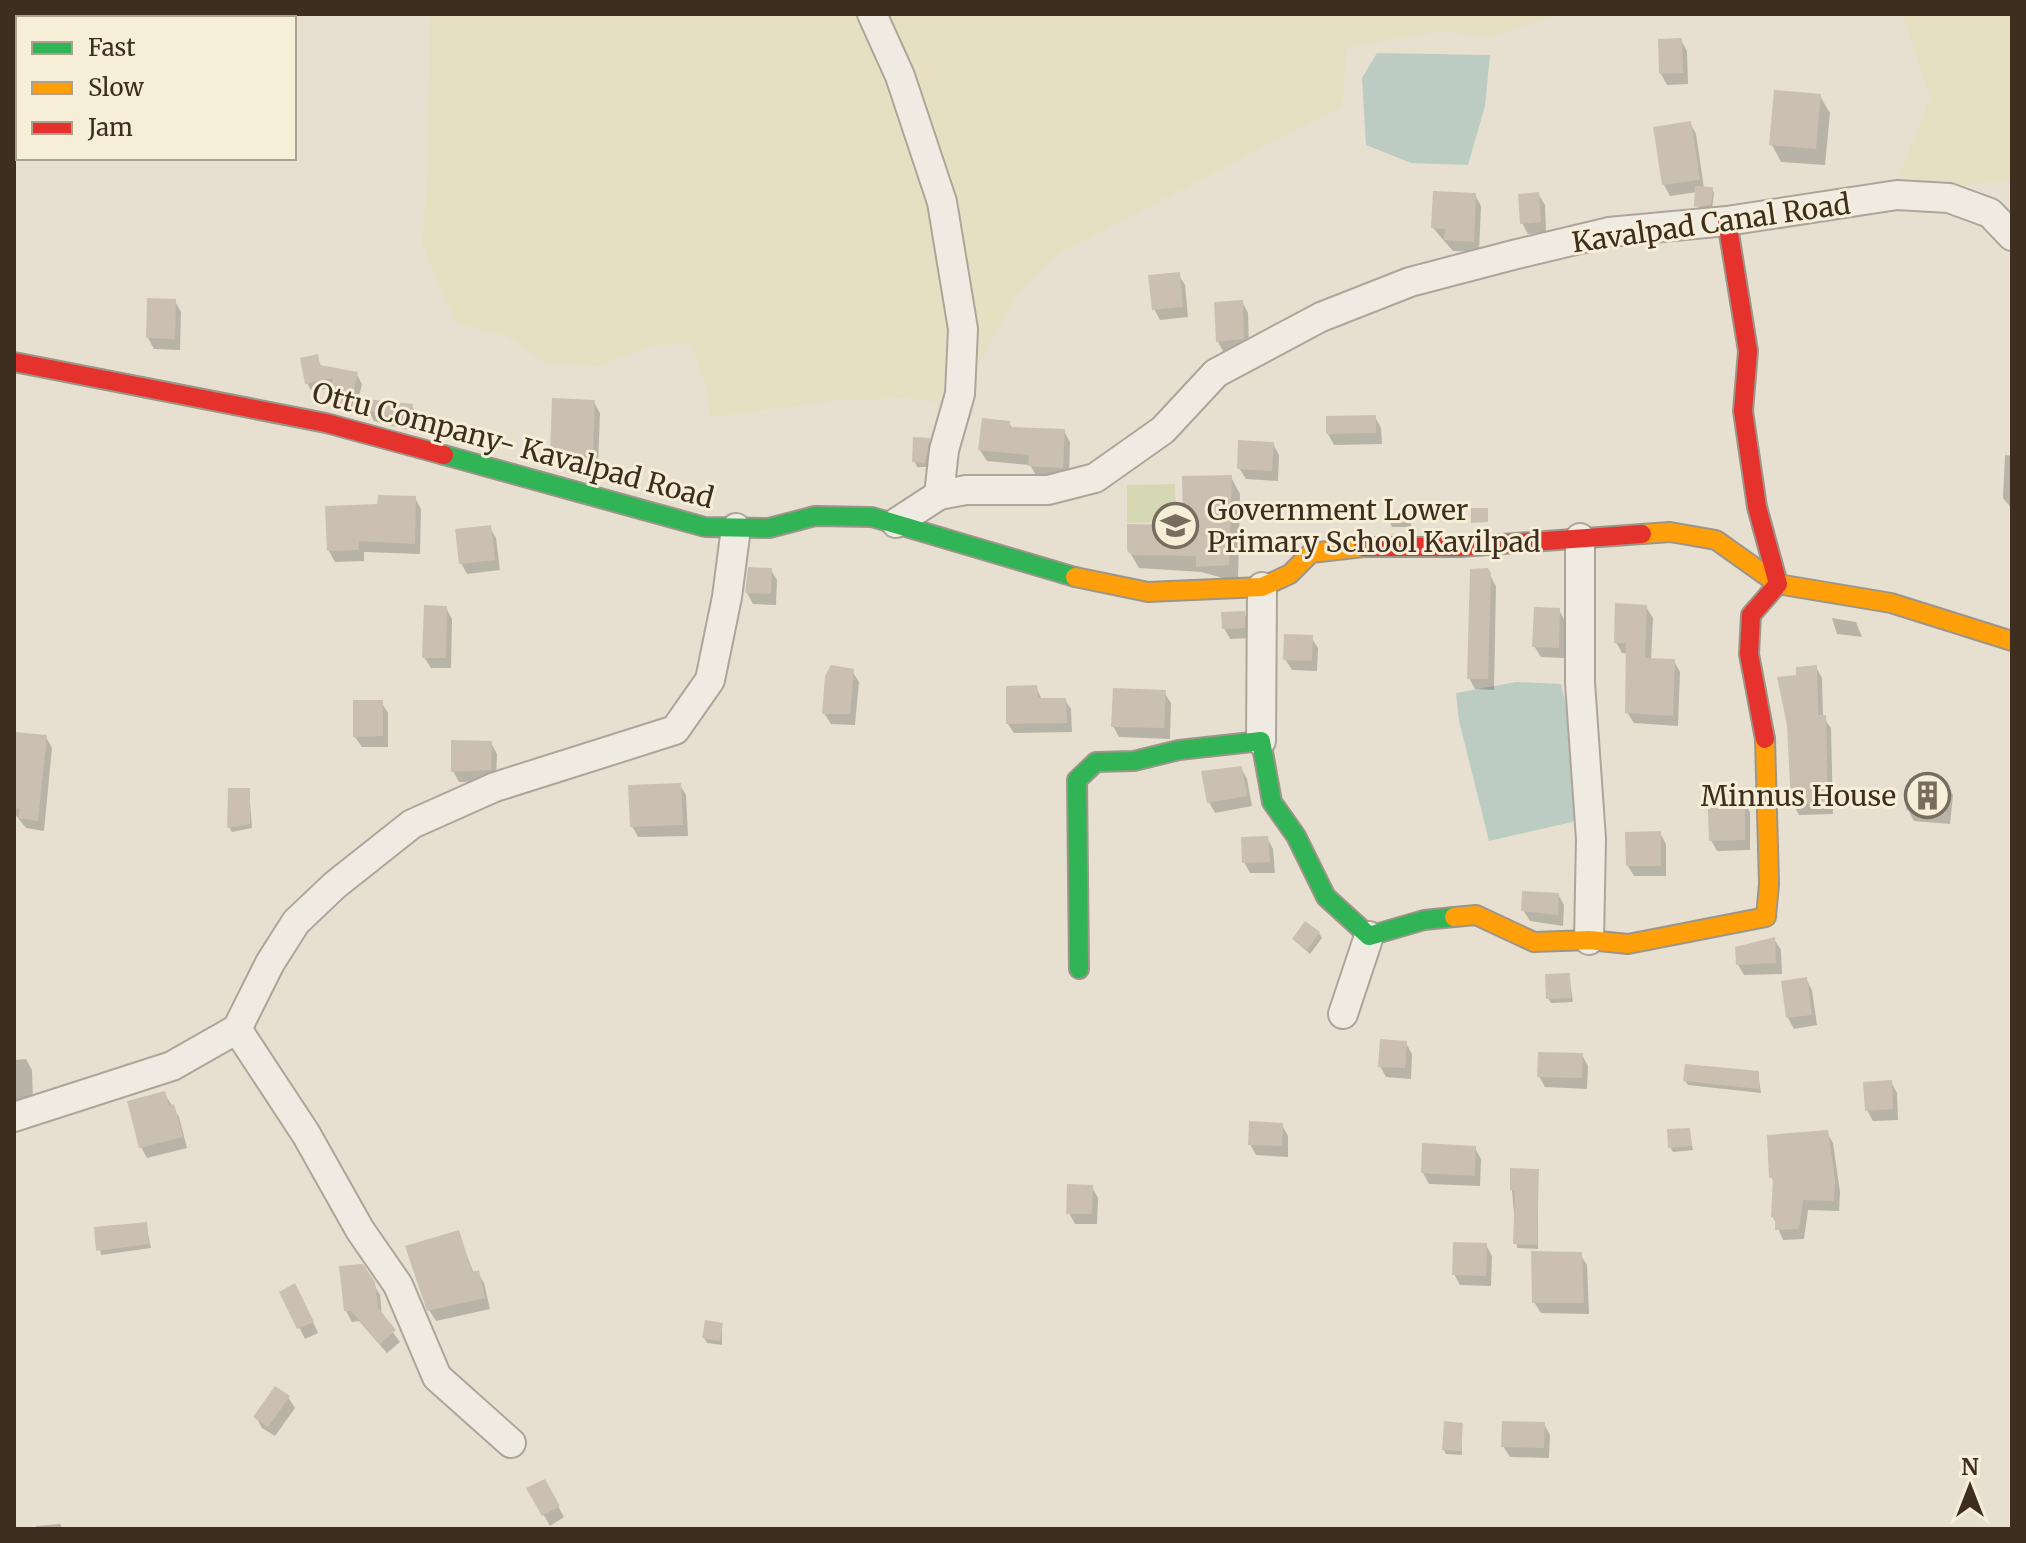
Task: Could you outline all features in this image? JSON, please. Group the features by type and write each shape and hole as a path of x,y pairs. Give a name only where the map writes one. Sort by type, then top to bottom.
{"street":[{"path":"872,14 900,76 942,202 963,329 960,394 944,450 939,495"},
{"name":"Kavalpad Canal Road","path":"896,523 939,495 966,490 1048,490 1095,478 1163,430 1216,373 1321,317 1410,282 1609,232 1727,221 1897,195 1949,198 1990,213 2012,236"},
{"path":"1369,936 1424,920 1476,915 1534,942 1589,940 1628,944 1766,917 1769,884 1767,760 1764,727 1749,654 1751,615 1778,584 1757,507 1743,411 1748,351 1727,221"},
{"name":"Ottu Company- Kavalpad Road","path":"14,362 326,423 705,527 769,528 815,516 872,517 1071,576 1148,592 1262,587 1290,574 1311,553 1372,546 1460,547 1670,532 1716,540 1778,584 1891,603 2012,641"},
{"path":"14,1117 172,1066 237,1029 270,963 296,922 335,885 412,824 495,787 675,730 710,680 727,597 736,528"},
{"path":"1580,538 1580,683 1591,839 1589,940"},
{"path":"1262,587 1261,741 1272,802 1296,836 1326,897 1369,936"},
{"path":"1079,969 1077,780 1096,762 1134,761 1179,750 1261,741"},
{"path":"1343,1014 1369,936"},
{"path":"237,1029 306,1134 360,1230 398,1285 437,1377 511,1443"}],"shaded area":[{"path":"430,14 1559,14 1487,38 1442,31 1347,47 1342,106 1058,254 1017,295 974,372 935,402 903,398 841,400 710,417 707,388 691,344 653,345 598,366 544,362 506,336 455,322 422,243 427,186"},
{"path":"1903,14 2012,14 2012,180 1954,187 1899,176 1930,98"},
{"path":"1377,53 1490,55 1485,106 1468,165 1411,163 1366,145 1362,78"},
{"path":"1516,682 1561,684 1579,758 1585,819 1489,841 1459,721 1456,693"}],"green space":[{"path":"1175,484 1176,522 1127,523 1127,485"}],"building":[{"path":"1682,38 1683,73 1659,74 1658,39"},
{"path":"1774,90 1821,94 1816,149 1769,145"},
{"path":"1691,121 1700,180 1662,185 1653,127"},
{"path":"1695,186 1713,187 1711,205 1694,207"},
{"path":"1433,191 1476,193 1474,242 1444,240 1445,229 1431,228"},
{"path":"1539,192 1541,222 1520,224 1518,194"},
{"path":"1180,272 1183,307 1152,310 1148,275"},
{"path":"147,298 176,299 175,339 146,338"},
{"path":"1243,300 1244,339 1216,342 1214,302"},
{"path":"318,354 320,365 358,372 351,405 329,400 333,378 305,384 300,358"},
{"path":"552,398 595,400 593,455 550,453"},
{"path":"367,399 413,404 411,422 366,410"},
{"path":"1376,415 1376,433 1326,434 1326,416"},
{"path":"982,418 1010,421 1010,427 1065,429 1063,468 1028,466 1029,455 978,450"},
{"path":"913,437 930,438 925,463 912,462"},
{"path":"1238,440 1274,442 1272,471 1237,469"},
{"path":"1232,475 1229,565 1196,567 1196,556 1132,555 1127,551 1127,524 1183,525 1182,476"},
{"path":"378,495 416,496 415,544 359,541 359,550 327,551 325,506 377,504"},
{"path":"1471,508 1488,508 1488,522 1471,523"},
{"path":"491,525 495,560 459,564 455,529"},
{"path":"748,567 772,568 771,594 745,593"},
{"path":"1488,568 1491,573 1488,679 1467,679 1470,569"},
{"path":"1615,603 1647,605 1645,658 1675,659 1673,716 1625,713 1626,643 1614,643"},
{"path":"424,605 447,606 446,658 422,658"},
{"path":"1534,607 1560,608 1559,648 1532,647"},
{"path":"1245,611 1245,628 1222,629 1221,612"},
{"path":"1284,634 1313,635 1312,661 1283,660"},
{"path":"831,665 854,669 850,714 822,714 825,676"},
{"path":"1817,665 1818,715 1826,715 1828,803 1791,804 1787,725 1777,677 1796,675 1796,667"},
{"path":"1037,685 1038,698 1066,698 1067,723 1006,724 1006,686"},
{"path":"1113,688 1166,690 1164,728 1111,727"},
{"path":"353,700 383,700 383,736 353,737"},
{"path":"14,732 47,735 38,821 18,818 20,809 14,808"},
{"path":"451,740 492,741 491,770 451,772"},
{"path":"1242,766 1247,796 1207,803 1201,771"},
{"name":"Minnus House","path":"1909,778 1948,782 1945,814 1906,810"},
{"path":"681,783 683,825 630,827 628,785"},
{"path":"1730,787 1730,799 1745,799 1745,840 1709,841 1707,788"},
{"path":"228,788 250,788 250,824 227,828"},
{"path":"1661,831 1661,866 1626,866 1625,832"},
{"path":"1268,836 1270,862 1242,863 1241,837"},
{"path":"1522,891 1559,893 1558,915 1521,911"},
{"path":"1305,921 1320,932 1307,950 1292,939"},
{"path":"1775,937 1776,963 1736,965 1735,947"},
{"path":"1570,973 1571,998 1546,999 1545,974"},
{"path":"1807,977 1812,1015 1786,1018 1781,981"},
{"path":"1380,1039 1407,1041 1405,1068 1378,1067"},
{"path":"1538,1052 1583,1053 1582,1078 1537,1077"},
{"path":"1685,1064 1759,1071 1759,1089 1683,1081"},
{"path":"1892,1080 1893,1109 1865,1111 1863,1082"},
{"path":"165,1091 169,1106 174,1104 183,1137 139,1148 127,1101"},
{"path":"1249,1121 1283,1123 1282,1146 1248,1145"},
{"path":"1690,1128 1692,1146 1668,1148 1667,1129"},
{"path":"1828,1130 1835,1180 1834,1201 1803,1200 1799,1229 1775,1230 1775,1218 1771,1217 1773,1178 1769,1178 1767,1135"},
{"path":"1422,1143 1476,1146 1475,1176 1421,1173"},
{"path":"1510,1168 1539,1169 1537,1245 1513,1244 1515,1190 1510,1190"},
{"path":"1067,1184 1093,1185 1092,1214 1066,1214"},
{"path":"147,1222 149,1244 96,1251 94,1227"},
{"path":"459,1230 472,1272 479,1270 485,1298 427,1311 405,1246"},
{"path":"1453,1242 1487,1243 1486,1276 1452,1275"},
{"path":"1531,1251 1582,1252 1584,1303 1532,1303"},
{"path":"363,1264 375,1282 378,1308 396,1330 380,1344 351,1311 344,1311 339,1266"},
{"path":"295,1283 314,1322 297,1329 279,1292"},
{"path":"705,1320 723,1323 720,1341 702,1338"},
{"path":"275,1386 290,1396 268,1427 253,1417"},
{"path":"1444,1421 1463,1423 1461,1451 1442,1450"},
{"path":"1502,1421 1545,1422 1544,1448 1501,1447"},
{"path":"545,1479 560,1506 542,1516 526,1488"}],"traffic: fast":[{"path":"444,455 705,527 769,528 815,516 872,517 1075,577"},
{"path":"1079,969 1077,780 1096,762 1134,761 1179,750 1261,741 1272,802 1296,836 1326,897 1369,936 1424,920 1454,917"}],"traffic: slow":[{"path":"1642,534 1670,532 1716,540 1778,584 1891,603 2012,641"},
{"path":"1075,577 1148,592 1262,587 1290,574 1311,553 1363,547"},
{"path":"1454,917 1476,915 1534,942 1589,940 1628,944 1766,917 1769,884 1765,739"}],"traffic: jam":[{"path":"1727,221 1748,351 1743,411 1757,507 1778,584 1751,615 1749,654 1765,739"},
{"path":"14,362 326,423 444,455"},
{"path":"1363,547 1460,547 1642,534"}],"place":[{"name":"Government Lower Primary School Kavilpad","path":"1176,526"},
{"name":"Minnus House","path":"1927,796"}]}
